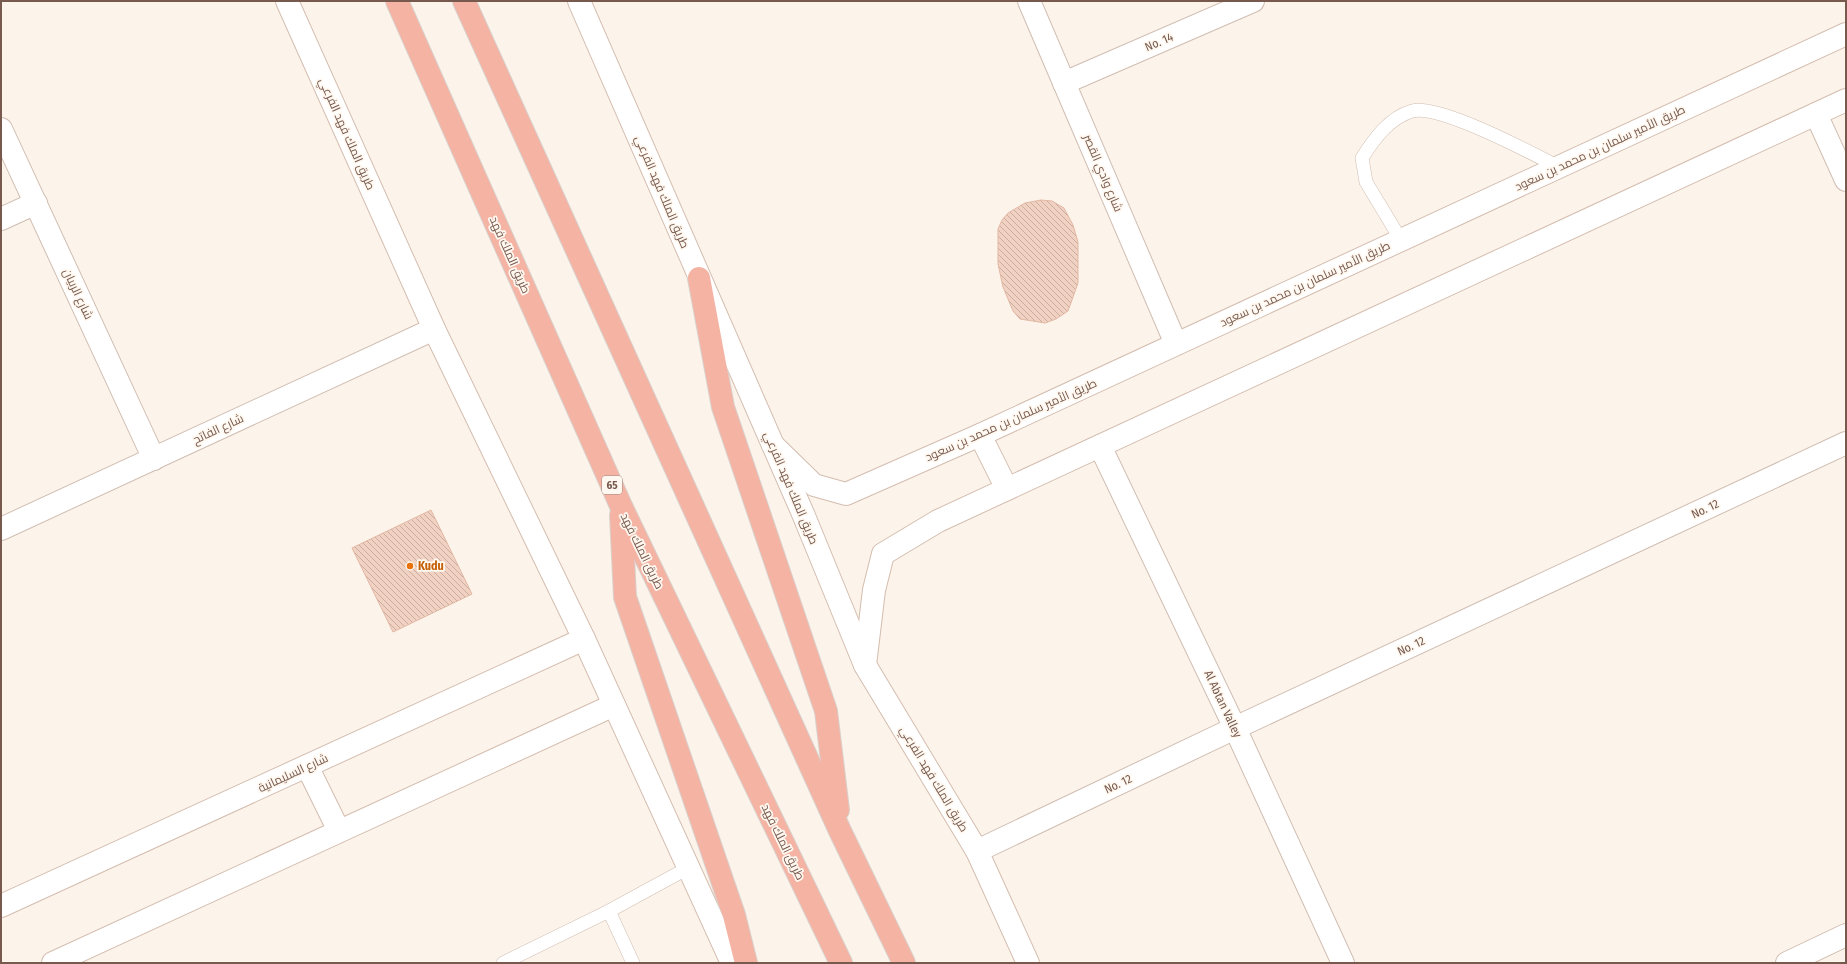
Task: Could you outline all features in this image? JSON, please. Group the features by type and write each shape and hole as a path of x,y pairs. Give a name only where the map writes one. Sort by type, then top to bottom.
{"highway":[{"name":"طريق الملك فهد","path":"397,1 621,506 841,963"},
{"path":"464,1 840,831 904,963"},
{"path":"699,278 724,407 826,711 840,831"},
{"path":"621,506 625,597 734,914 746,963"}],"street":[{"name":"طريق الملك فهد الفرعي","path":"287,1 434,330 584,639 732,963"},
{"name":"طريق الملك فهد الفرعي","path":"579,1 773,445 865,665 977,851 1028,963"},
{"name":"شارع وادي القصر","path":"1029,1 1176,344"},
{"name":"No. 14","path":"1064,83 1254,1"},
{"name":"طريق الأمير سلمان بن محمد بن سعود","path":"773,445 814,485 846,494 980,435 1846,34"},
{"path":"865,665 874,590 883,554 938,521 1846,100"},
{"path":"1816,114 1846,180"},
{"name":"شارع الربيان","path":"1,129 154,459"},
{"path":"1,219 36,203"},
{"name":"شارع الفاتح","path":"1,529 434,330"},
{"path":"980,435 1007,489"},
{"name":"No. 12","path":"977,851 1235,728 1846,443"},
{"name":"Al Abtan Valley","path":"1100,446 1235,728 1343,963"},
{"name":"شارع السليمانية","path":"1,906 584,639"},
{"path":"53,963 614,705"},
{"path":"307,766 339,832"},
{"path":"1787,963 1846,935"}],"lane":[{"path":"1401,240 1366,182 1362,158 1382,131 1394,119 1413,111 1429,111 1461,120 1560,167"},
{"path":"503,963 609,911 688,868"},
{"path":"609,911 633,963"}],"building":[{"path":"1041,200 1052,201 1064,208 1073,225 1078,242 1078,283 1068,311 1056,319 1045,323 1020,319 1013,311 1003,287 998,264 998,229 1002,220 1008,213 1025,203"},
{"path":"431,510 472,594 393,632 352,548"}],"place":[{"name":"Kudu","path":"410,566"}]}
